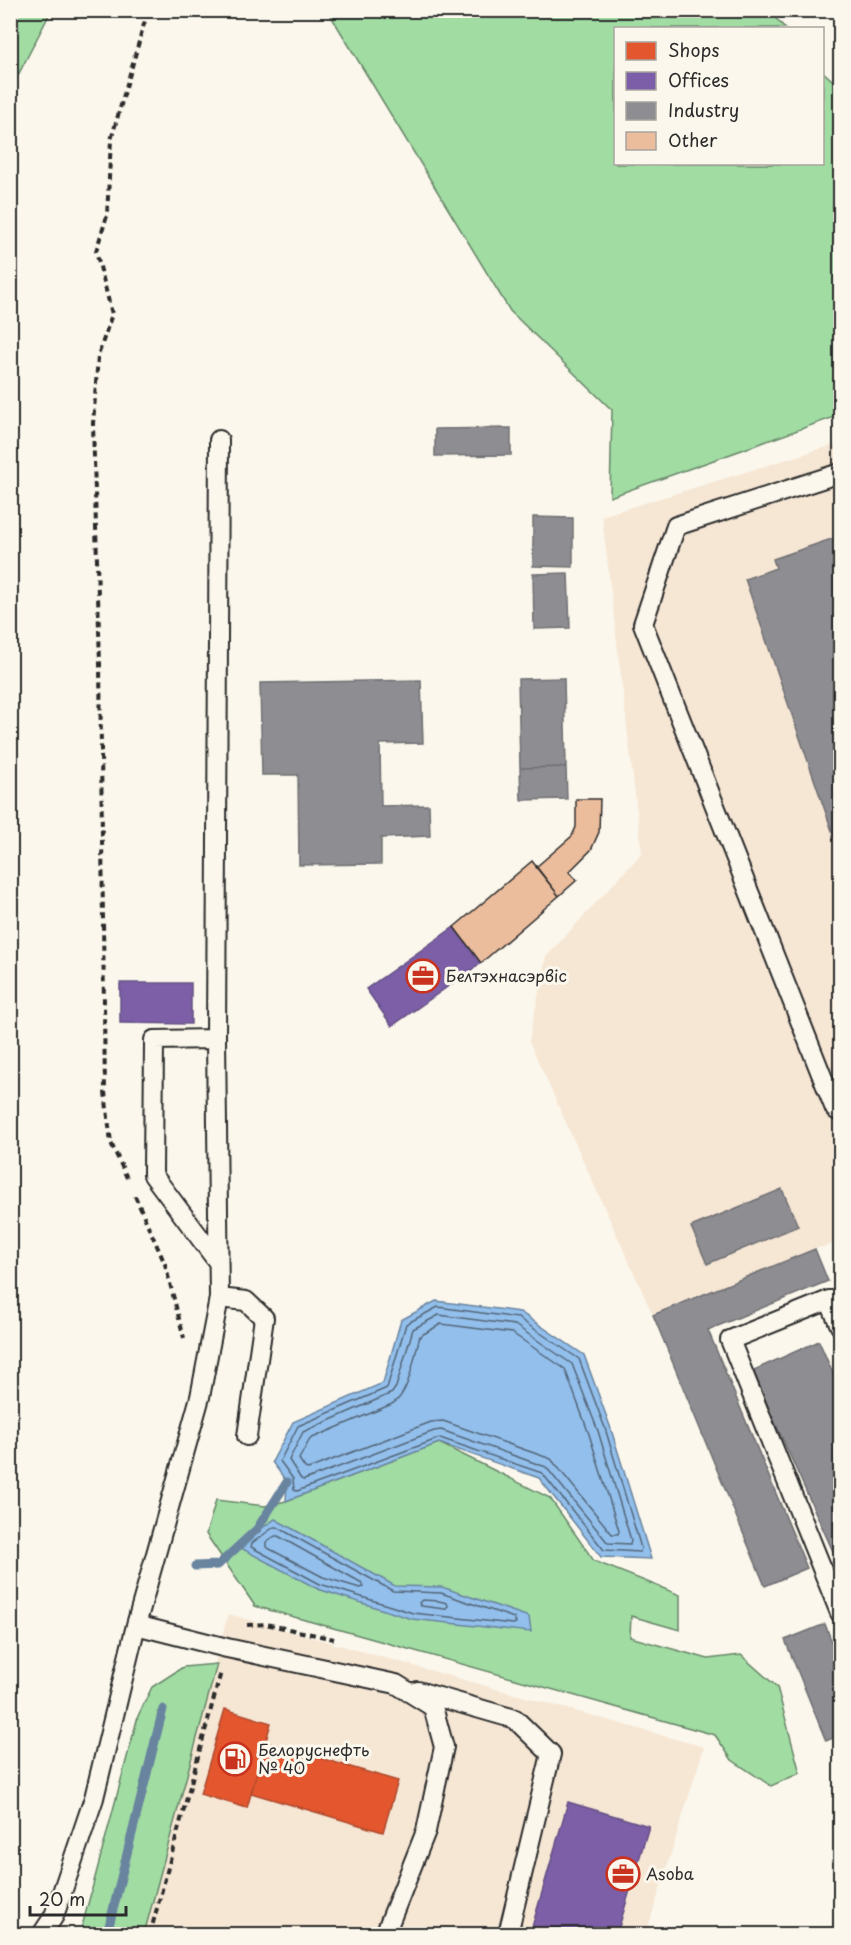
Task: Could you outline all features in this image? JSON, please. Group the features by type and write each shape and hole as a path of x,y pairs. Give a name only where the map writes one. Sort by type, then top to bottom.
{"lane":[{"path":"42,1935 54,1916 94,1798 136,1625 200,1397 219,1298 216,1039 219,440"},
{"path":"840,473 676,526 643,624 835,1109 840,1112"},
{"path":"216,1039 154,1040 153,1175 218,1262"},
{"path":"219,1298 246,1300 264,1318 247,1436"},
{"path":"840,1326 835,1300 730,1340 840,1613"},
{"path":"136,1625 227,1648 396,1684 515,1719 552,1754 508,1935"},
{"path":"385,1935 426,1831 444,1747 433,1707 396,1684"}],"path":[{"path":"129,1183 111,1143 105,1092 100,664 93,424 98,356 112,314 96,251 107,216 111,140 148,10"},
{"path":"134,1194 165,1264 185,1342"},
{"path":"150,1935 234,1625 266,1624 334,1639"}],"shaded area":[{"path":"840,443 840,1242 815,1249 653,1315 529,1041 546,957 642,853 602,516"},
{"path":"228,1614 704,1747 646,1934 144,1934"}],"green space":[{"path":"10,11 51,11 11,89"},
{"path":"328,11 769,11 784,27 614,27 614,165 824,165 824,73 840,87 840,415 610,497 612,410 510,311"},
{"path":"439,1443 550,1498 594,1561 680,1595 680,1630 631,1616 630,1637 708,1659 741,1655 777,1687 800,1773 771,1786 732,1760 715,1735 255,1606 206,1534 216,1500 265,1506 286,1501"},
{"path":"217,1664 144,1934 80,1934 138,1716 152,1687 183,1667"}],"water":[{"path":"436,1301 520,1312 584,1355 610,1426 651,1559 601,1557 539,1478 439,1443 286,1501 287,1482 272,1462 293,1422 383,1383 401,1320"},
{"path":"275,1519 395,1586 442,1587 529,1617 531,1632 412,1619 318,1589 237,1546"}],"building: Shops":[{"path":"225,1709 271,1723 247,1808 200,1794"},
{"path":"266,1742 398,1781 383,1832 251,1793"}],"building: Offices":[{"name":"Белтэхнасэрвіс","path":"454,927 481,963 392,1026 366,989"},
{"path":"120,983 191,983 191,1024 120,1023"},
{"path":"568,1802 649,1826 617,1934 530,1934"}],"building: Industry":[{"path":"511,428 511,455 435,456 435,429"},
{"path":"533,517 573,518 573,567 533,566"},
{"path":"840,536 840,854 745,579 776,568 773,559"},
{"path":"568,573 570,628 534,629 533,574"},
{"path":"564,678 566,767 520,768 518,679"},
{"path":"421,680 423,743 380,744 381,806 429,805 430,836 381,838 381,864 299,865 298,775 262,775 260,683"},
{"path":"566,767 567,799 521,800 520,768"},
{"path":"782,1189 798,1226 707,1264 691,1227"},
{"path":"815,1249 828,1281 708,1330 807,1568 765,1586 653,1315"},
{"path":"819,1341 840,1390 840,1567 752,1371"},
{"path":"825,1624 840,1663 840,1735 826,1741 785,1640"}],"building: Other":[{"path":"576,799 600,799 599,832 591,850 569,872 577,880 559,896 536,867 572,836 576,827"},
{"path":"532,861 559,896 481,963 454,927"}],"waterway":[{"path":"195,1566 218,1565 257,1529 287,1482"},
{"path":"107,1934 163,1709"}],"place":[{"name":"Белтэхнасэрвіс","path":"423,976"},
{"name":"Белоруснефть № 40","path":"235,1759"},
{"name":"Asoba","path":"623,1874"}]}
